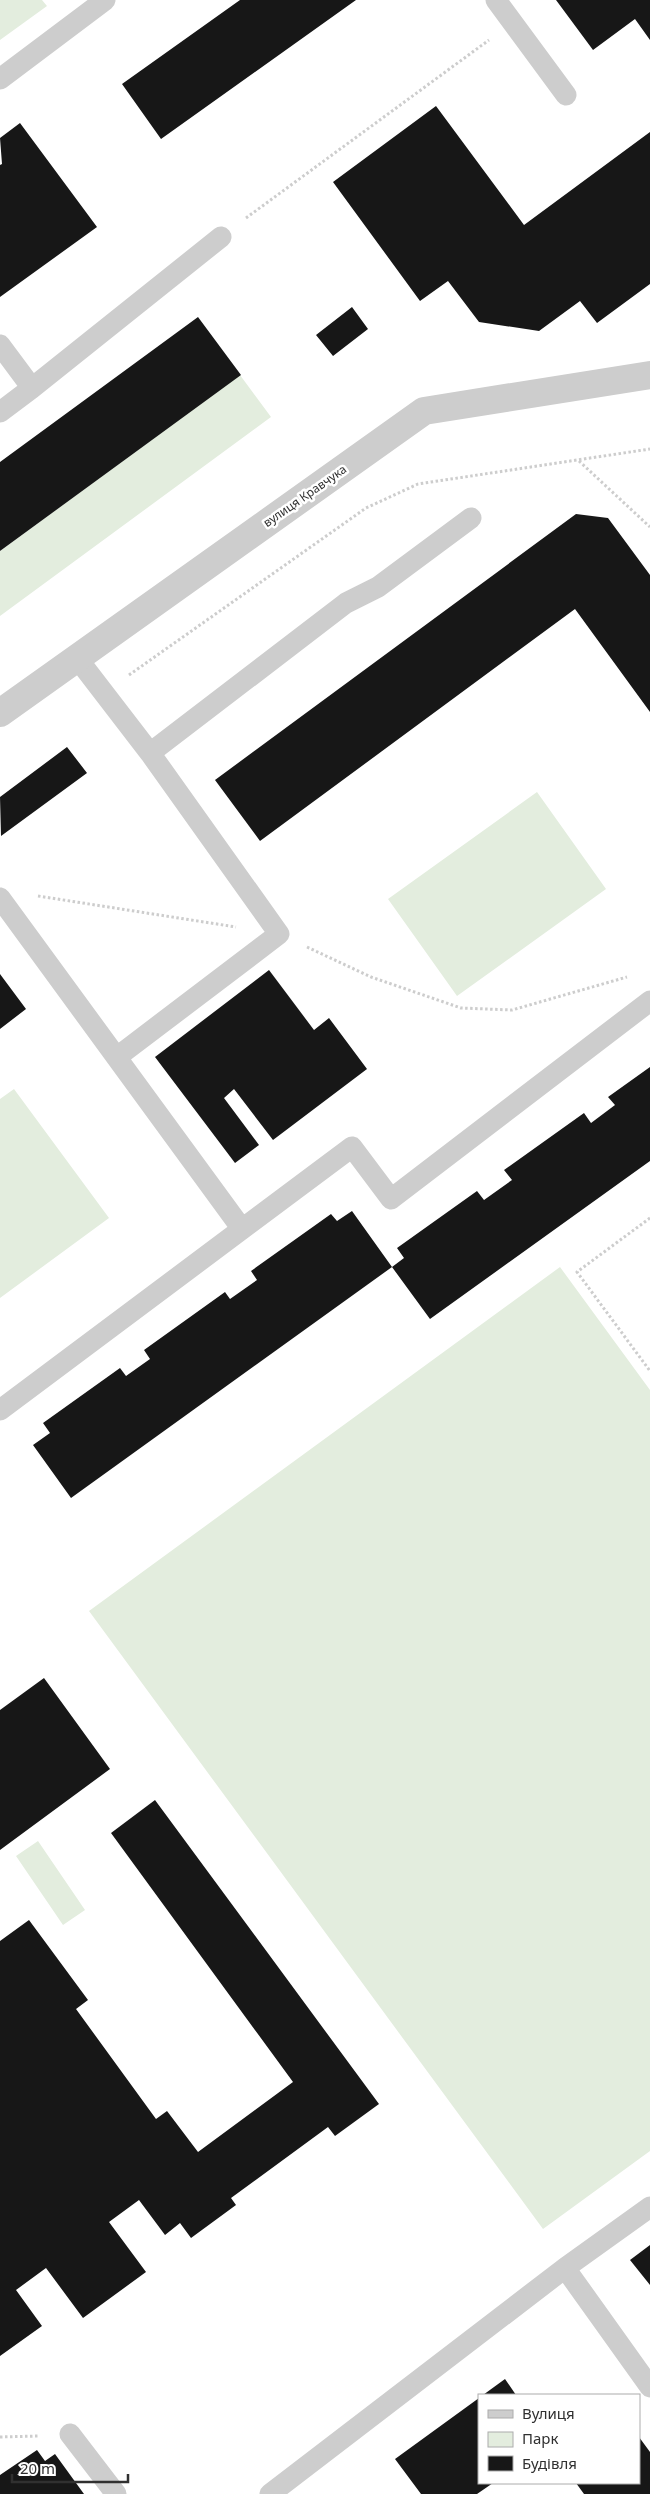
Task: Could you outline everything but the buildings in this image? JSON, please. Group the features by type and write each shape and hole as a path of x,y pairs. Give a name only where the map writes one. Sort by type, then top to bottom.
{"street":[{"name":"вулиця Кравчука","path":"0,713 424,411 650,375"}],"lane":[{"path":"0,79 105,0"},
{"path":"496,0 566,95"},
{"path":"0,412 221,237"},
{"path":"0,345 32,388"},
{"path":"150,753 346,603 378,587 471,518"},
{"path":"77,658 150,753 280,934 117,1057"},
{"path":"0,898 242,1229"},
{"path":"0,1410 352,1147 391,1199 650,1002"},
{"path":"270,2494 565,2268 650,2207"},
{"path":"565,2268 650,2387"},
{"path":"70,2434 116,2494"}],"path":[{"path":"221,237 513,22"},
{"path":"104,693 366,508 418,484 650,449"},
{"path":"578,460 650,527"},
{"path":"29,895 280,934 371,977 461,1008 512,1010 632,976"},
{"path":"650,1218 577,1272 650,1371"},
{"path":"0,2437 70,2434"}],"green space":[{"path":"0,0 42,0 47,6 0,40"},
{"path":"240,375 271,417 0,616 0,551"},
{"path":"537,792 606,889 457,996 388,899"},
{"path":"14,1089 109,1218 0,1298 0,1099"},
{"path":"560,1267 650,1390 650,2151 543,2229 89,1611"},
{"path":"38,1841 85,1910 63,1925 16,1856"}]}
